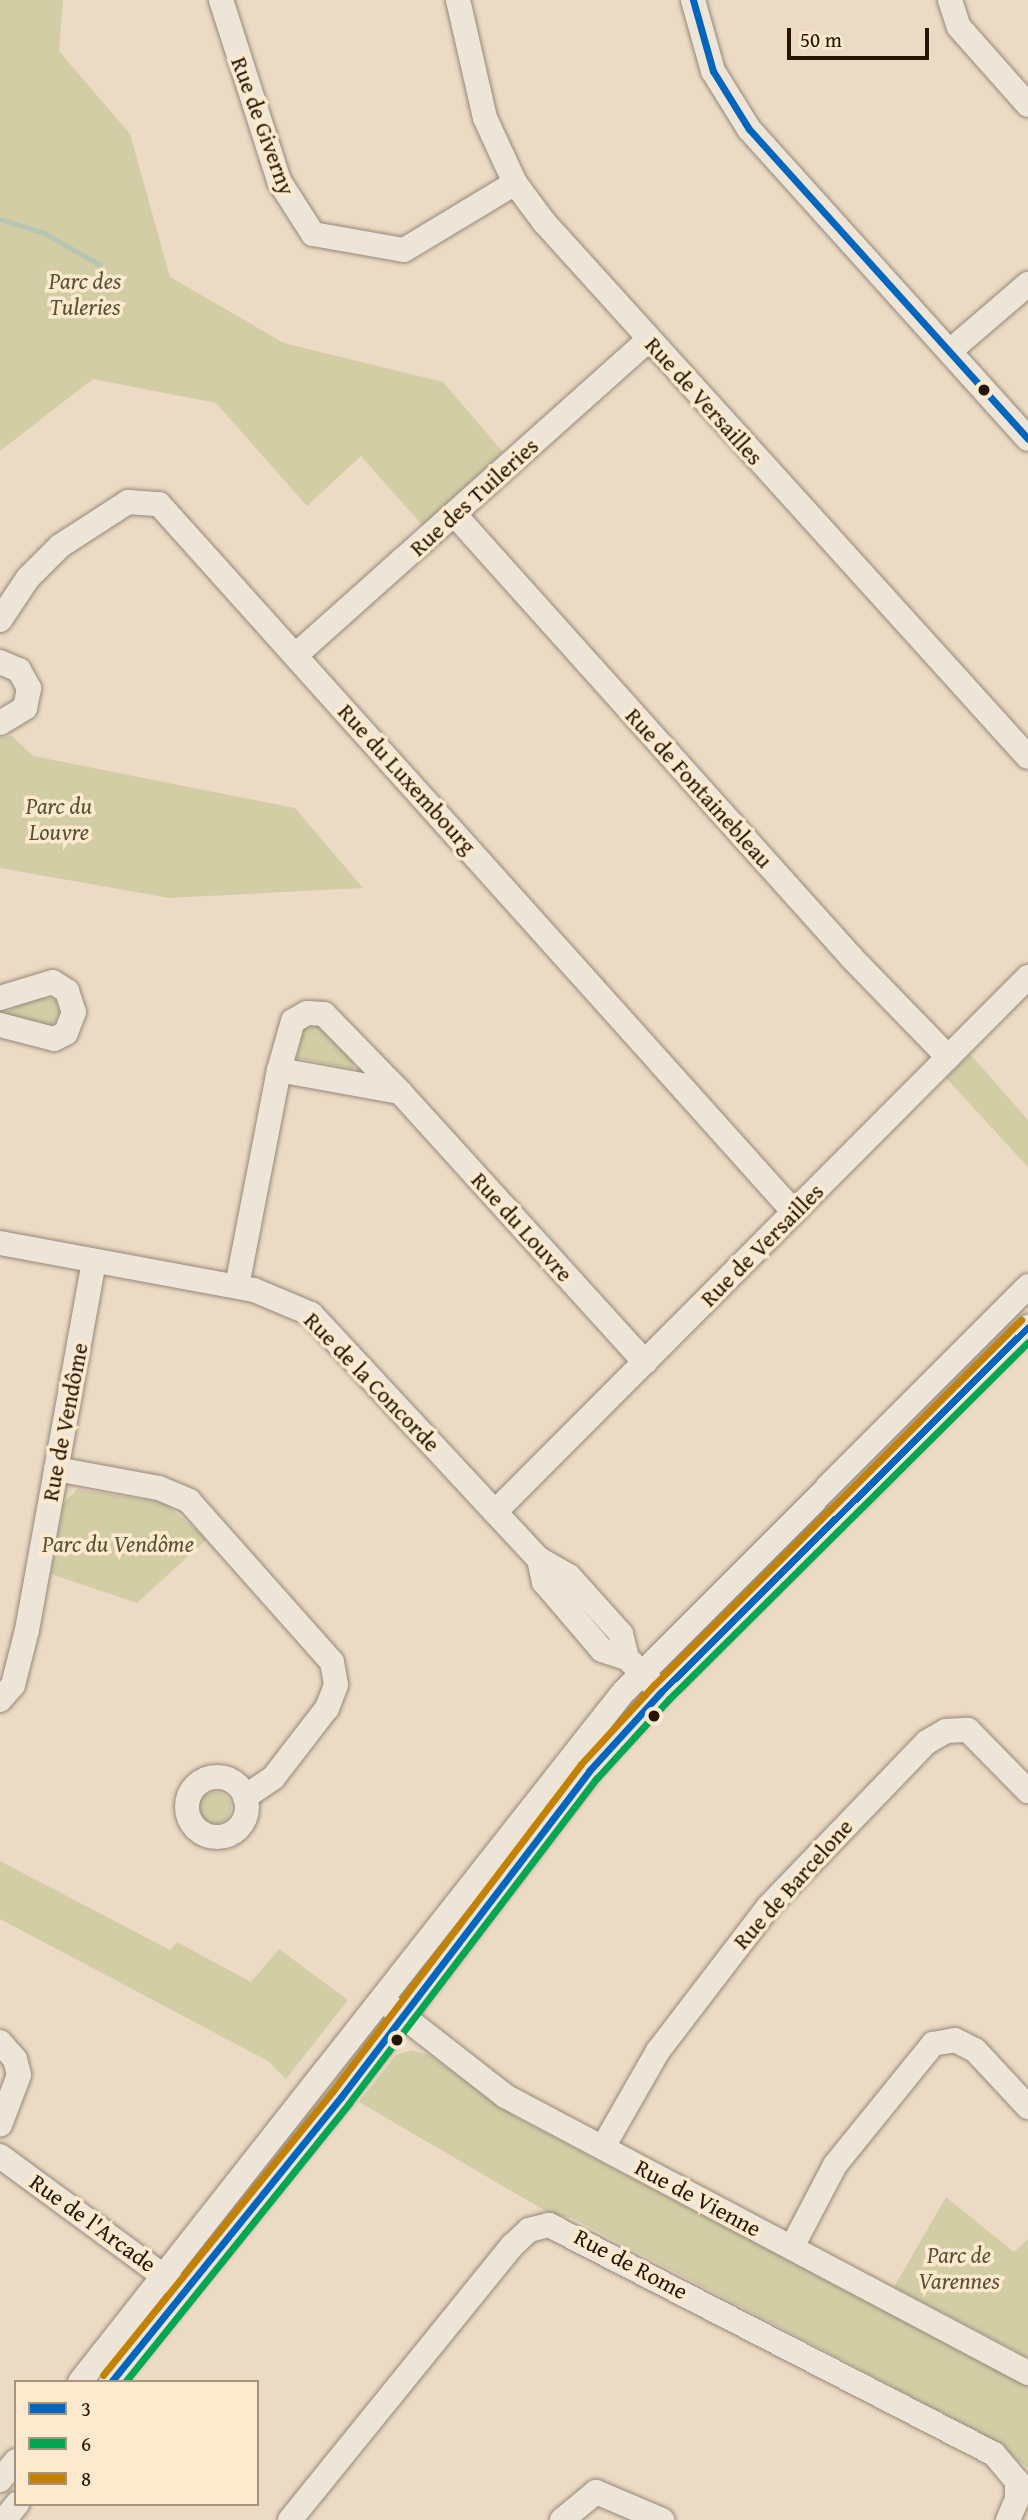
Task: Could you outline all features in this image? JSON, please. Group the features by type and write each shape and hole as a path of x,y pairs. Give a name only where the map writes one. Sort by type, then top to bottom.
{"street":[{"name":"Rue de Giverny","path":"221,0 279,181 313,234 404,250 515,183"},
{"name":"Rue de Versailles","path":"458,0 485,118 515,183 649,339 1028,757"},
{"path":"693,0 713,71 732,106 1028,439"},
{"path":"950,0 959,27 1028,105"},
{"path":"950,351 1028,284"},
{"name":"Rue des Tuileries","path":"297,654 649,339"},
{"name":"Rue du Luxembourg","path":"0,620 28,578 60,546 118,506 145,499 170,514 794,1212"},
{"name":"Rue de Fontainebleau","path":"455,515 852,958 948,1057"},
{"path":"0,662 19,670 29,688 18,716 0,723"},
{"name":"Rue de Versailles","path":"495,1512 1028,977"},
{"path":"0,998 53,982 67,991 74,1012 66,1033 54,1039 0,1025"},
{"name":"Rue du Louvre","path":"237,1286 279,1070 293,1021 307,1013 324,1014 400,1092 645,1362"},
{"path":"279,1070 400,1092"},
{"name":"Rue de la Concorde","path":"0,1243 237,1286 299,1307 324,1324 539,1559 562,1569 613,1625 626,1644 635,1665 661,1692"},
{"name":"Rue de Vendôme","path":"0,1700 18,1670 94,1261"},
{"path":"112,2380 174,2284 635,1665 1028,1286"},
{"path":"82,2380 174,2284 403,2015 576,1787 661,1692 1028,1327"},
{"path":"56,1469 159,1488 189,1502 332,1662 336,1685 327,1708 274,1778 246,1797"},
{"name":"Rue de Barcelone","path":"603,2147 658,2051 768,1907 928,1742 946,1731 968,1730 1028,1791"},
{"name":"Rue de Vienne","path":"383,2000 505,2096 1028,2373"},
{"path":"792,2247 835,2165 933,2044 955,2040 975,2050 1028,2107"},
{"path":"0,2042 15,2059 19,2075 0,2125"},
{"name":"Rue de l'Arcade","path":"0,2156 174,2284"},
{"name":"Rue de Rome","path":"290,2520 513,2245 529,2230 549,2225 994,2454 1017,2481 1017,2499 1007,2520"},
{"path":"0,2480 14,2463"},
{"path":"562,2520 596,2492 662,2520"},
{"path":"4,2520 15,2506"}],"green space":[{"name":"Parc des Tuleries","path":"0,0 63,0 59,51 130,134 170,277 284,343 443,382 503,452 423,526 361,456 307,506 216,403 93,379 0,451"},
{"name":"Parc du Louvre","path":"12,736 33,756 295,808 363,888 169,898 0,868 0,737"},
{"path":"36,996 56,1000 60,1014 50,1027 3,1014"},
{"path":"318,1026 352,1060 354,1069 297,1058 303,1029"},
{"path":"970,1054 1028,1120 1028,1167 946,1078"},
{"name":"Parc du Vendôme","path":"78,1489 164,1503 207,1539 137,1603 51,1574 64,1502"},
{"path":"215,1792 227,1796 231,1808 227,1820 215,1824 203,1820 199,1808 203,1796"},
{"path":"0,1861 170,1950 177,1942 251,1982 279,1949 348,2000 286,2079 268,2061 0,1919"},
{"path":"412,2050 431,2056 517,2118 1028,2386 1028,2468 983,2434 572,2218 549,2213 359,2102 396,2055"},
{"name":"Parc de Varennes","path":"946,2197 1014,2252 1028,2239 1028,2357 894,2287"}],"waterway":[{"path":"0,219 44,233 100,265"}],"transit line":[{"name":"3","path":"693,0 713,71 749,129 1028,439"},
{"name":"8","path":"103,2375 333,2091 581,1764 654,1685 1021,1320"},
{"name":"3","path":"113,2380 341,2097 589,1771 661,1692 1028,1327"},
{"name":"6","path":"127,2380 349,2103 597,1778 669,1699 1028,1342"}]}
